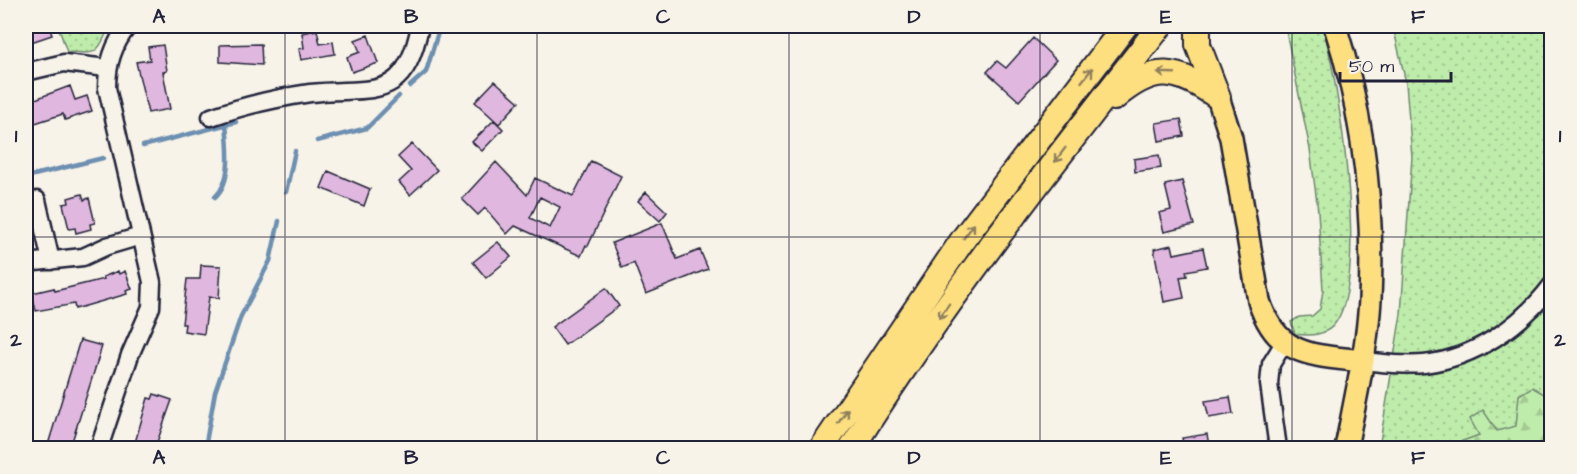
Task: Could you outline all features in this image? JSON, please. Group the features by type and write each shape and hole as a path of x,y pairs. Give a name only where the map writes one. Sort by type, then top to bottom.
{"highway":[{"path":"822,448 964,238 1125,26"},
{"path":"852,448 886,394 962,285 1082,125 1160,26"},
{"path":"1198,26 1198,45 1218,97"},
{"path":"1082,125 1128,86 1157,72 1184,75 1218,97"}],"main road":[{"path":"1335,26 1354,103 1365,163 1371,245 1370,302 1363,362 1346,448"},
{"path":"1218,97 1232,138 1259,301 1273,333 1284,343 1318,356 1363,362"}],"street":[{"path":"99,448 130,355 151,307 152,282 107,88 107,68 113,50 128,26"},
{"path":"211,117 311,93 378,90 396,79 408,63 416,45 420,26"},
{"path":"26,72 64,63 107,68"},
{"path":"37,200 51,261"},
{"path":"26,263 83,257 107,246 141,236"},
{"path":"1363,362 1424,364 1460,355 1493,340 1520,321 1551,285"},
{"path":"1278,448 1269,384 1271,364 1284,343"}],"green space":[{"path":"58,26 97,26 106,34 95,51 67,52"},
{"path":"1285,26 1323,26 1336,89 1348,177 1350,263 1346,298 1332,327 1312,335 1295,334 1291,322 1299,317 1312,316 1320,309 1323,290 1318,211 1310,149"},
{"path":"1393,26 1551,26 1551,448 1379,448 1401,314 1412,157 1406,83"},
{"path":"1532,387 1551,398 1551,444 1523,448 1449,448 1479,435 1470,419 1483,410 1497,431 1516,426 1519,395"}],"building":[{"path":"26,26 49,26 52,35 31,42"},
{"path":"317,30 320,44 333,42 335,54 301,60 299,49 304,48 302,33"},
{"path":"368,35 378,63 352,72 347,57 360,52 355,40"},
{"path":"1033,38 1056,60 1019,101 987,72 997,61 1006,68"},
{"path":"261,44 262,65 220,62 220,45"},
{"path":"163,45 167,71 163,72 170,109 148,113 136,62 150,60 148,47"},
{"path":"495,81 519,102 499,124 475,102"},
{"path":"70,86 75,100 87,96 92,111 65,120 63,114 26,126 26,107 31,106 30,101"},
{"path":"1181,119 1184,136 1159,141 1156,123"},
{"path":"494,120 503,129 482,151 472,142"},
{"path":"412,144 437,170 410,195 399,182 411,171 398,157"},
{"path":"1159,155 1161,168 1135,172 1134,159"},
{"path":"591,161 621,176 581,256 515,226 507,234 485,208 478,215 462,199 496,162 527,195 535,178 573,196","holes":["540,197 560,207 550,228 530,218"]},
{"path":"328,171 370,189 364,206 321,188"},
{"path":"1182,181 1194,225 1164,232 1159,213 1171,210 1165,185"},
{"path":"646,192 667,212 660,221 638,201"},
{"path":"82,194 84,200 89,198 95,223 90,224 91,229 76,233 75,228 69,229 63,204 69,203 68,198"},
{"path":"662,223 677,259 700,250 708,269 646,294 634,263 622,268 612,243"},
{"path":"498,242 511,257 486,278 473,262"},
{"path":"1172,245 1174,254 1203,248 1207,267 1186,271 1187,276 1180,277 1184,298 1164,302 1154,249"},
{"path":"201,265 221,266 219,298 209,297 204,334 184,331 185,324 182,324 187,279 200,279"},
{"path":"118,271 119,274 125,271 132,289 126,291 127,294 75,309 74,304 36,311 32,293 54,288 55,291 104,279 103,277"},
{"path":"606,288 619,306 565,345 552,327"},
{"path":"80,340 102,346 70,448 47,448"},
{"path":"154,394 172,400 155,448 145,448 136,445 136,439 148,398 152,399"},
{"path":"1230,397 1233,414 1209,418 1205,401"},
{"path":"1207,434 1209,446 1184,448 1182,438"}],"waterway":[{"path":"410,86 426,72 440,26"},
{"path":"317,141 367,128 399,96"},
{"path":"143,146 236,122"},
{"path":"215,197 221,190 227,173 226,124"},
{"path":"286,192 295,151"},
{"path":"26,177 103,158"},
{"path":"205,448 215,392 241,316 270,261 279,221"}]}
